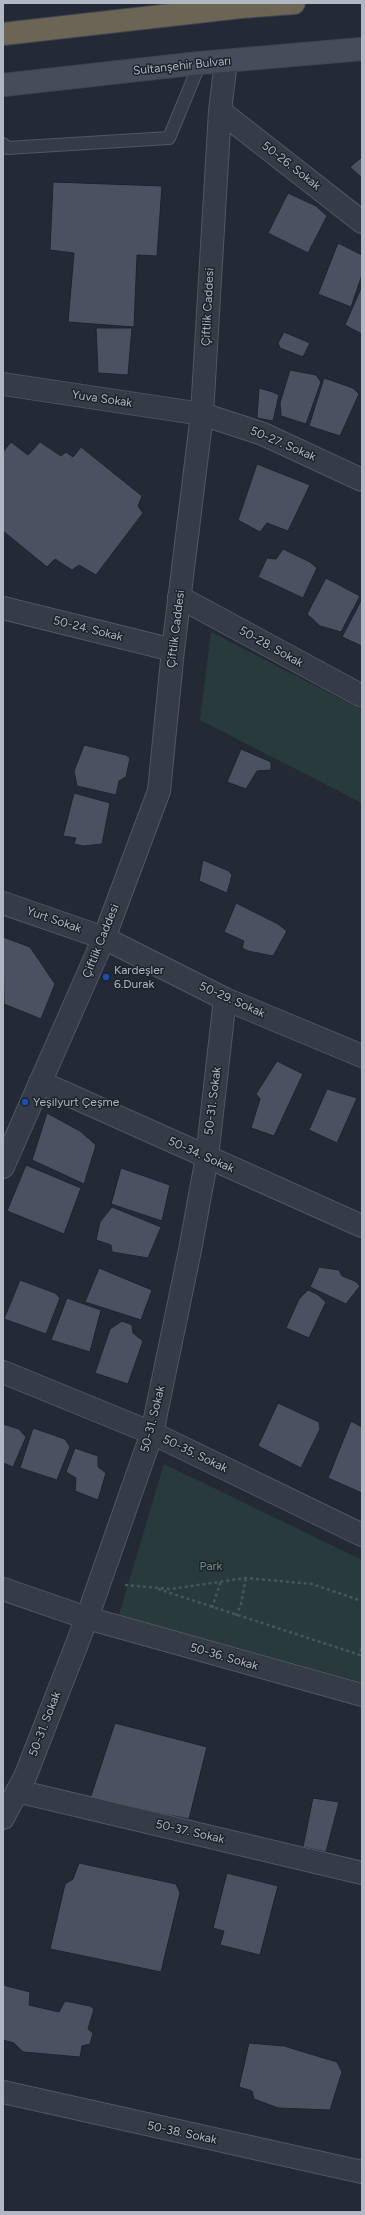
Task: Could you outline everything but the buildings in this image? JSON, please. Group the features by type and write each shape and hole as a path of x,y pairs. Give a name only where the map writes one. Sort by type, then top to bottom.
{"highway":[{"path":"3,34 241,7 294,3"}],"street":[{"name":"Sultanşehir Bulvarı","path":"3,85 226,61 362,49"},
{"name":"Çiftlik Caddesi","path":"3,1167 104,938 159,791 173,650 202,414 220,111 226,61"},
{"name":"50-26. Sokak","path":"220,111 362,222"},
{"name":"Yuva Sokak","path":"3,384 202,414"},
{"name":"50-27. Sokak","path":"202,414 263,434 362,480"},
{"name":"50-28. Sokak","path":"180,597 362,696"},
{"name":"50-24. Sokak","path":"3,608 173,650"},
{"name":"Yurt Sokak","path":"3,903 104,938"},
{"name":"50-29. Sokak","path":"104,938 225,999 362,1056"},
{"name":"50-31. Sokak","path":"3,1818 25,1777 87,1618 152,1433 190,1250 207,1157 225,999"},
{"name":"50-34. Sokak","path":"40,1082 362,1226"},
{"name":"50-35. Sokak","path":"3,1372 152,1433 362,1535"},
{"name":"50-36. Sokak","path":"3,1589 87,1618 362,1695"},
{"name":"50-37. Sokak","path":"17,1791 362,1873"},
{"name":"50-38. Sokak","path":"3,2092 362,2172"}],"lane":[{"path":"3,144 7,148 169,138 200,64"}],"path":[{"path":"236,1616 242,1604 246,1578"},
{"path":"362,1601 312,1584 246,1578 171,1589 154,1588 236,1616 360,1655 362,1644"},
{"path":"212,1608 221,1582"}],"green space":[{"path":"211,632 362,710 362,803 200,720"},
{"name":"Park","path":"164,1464 362,1560 362,1682 119,1615"}],"place":[{"name":"Kardeşler 6.Durak","path":"106,977"},
{"name":"Yeşilyurt Çeşme","path":"25,1102"}]}
